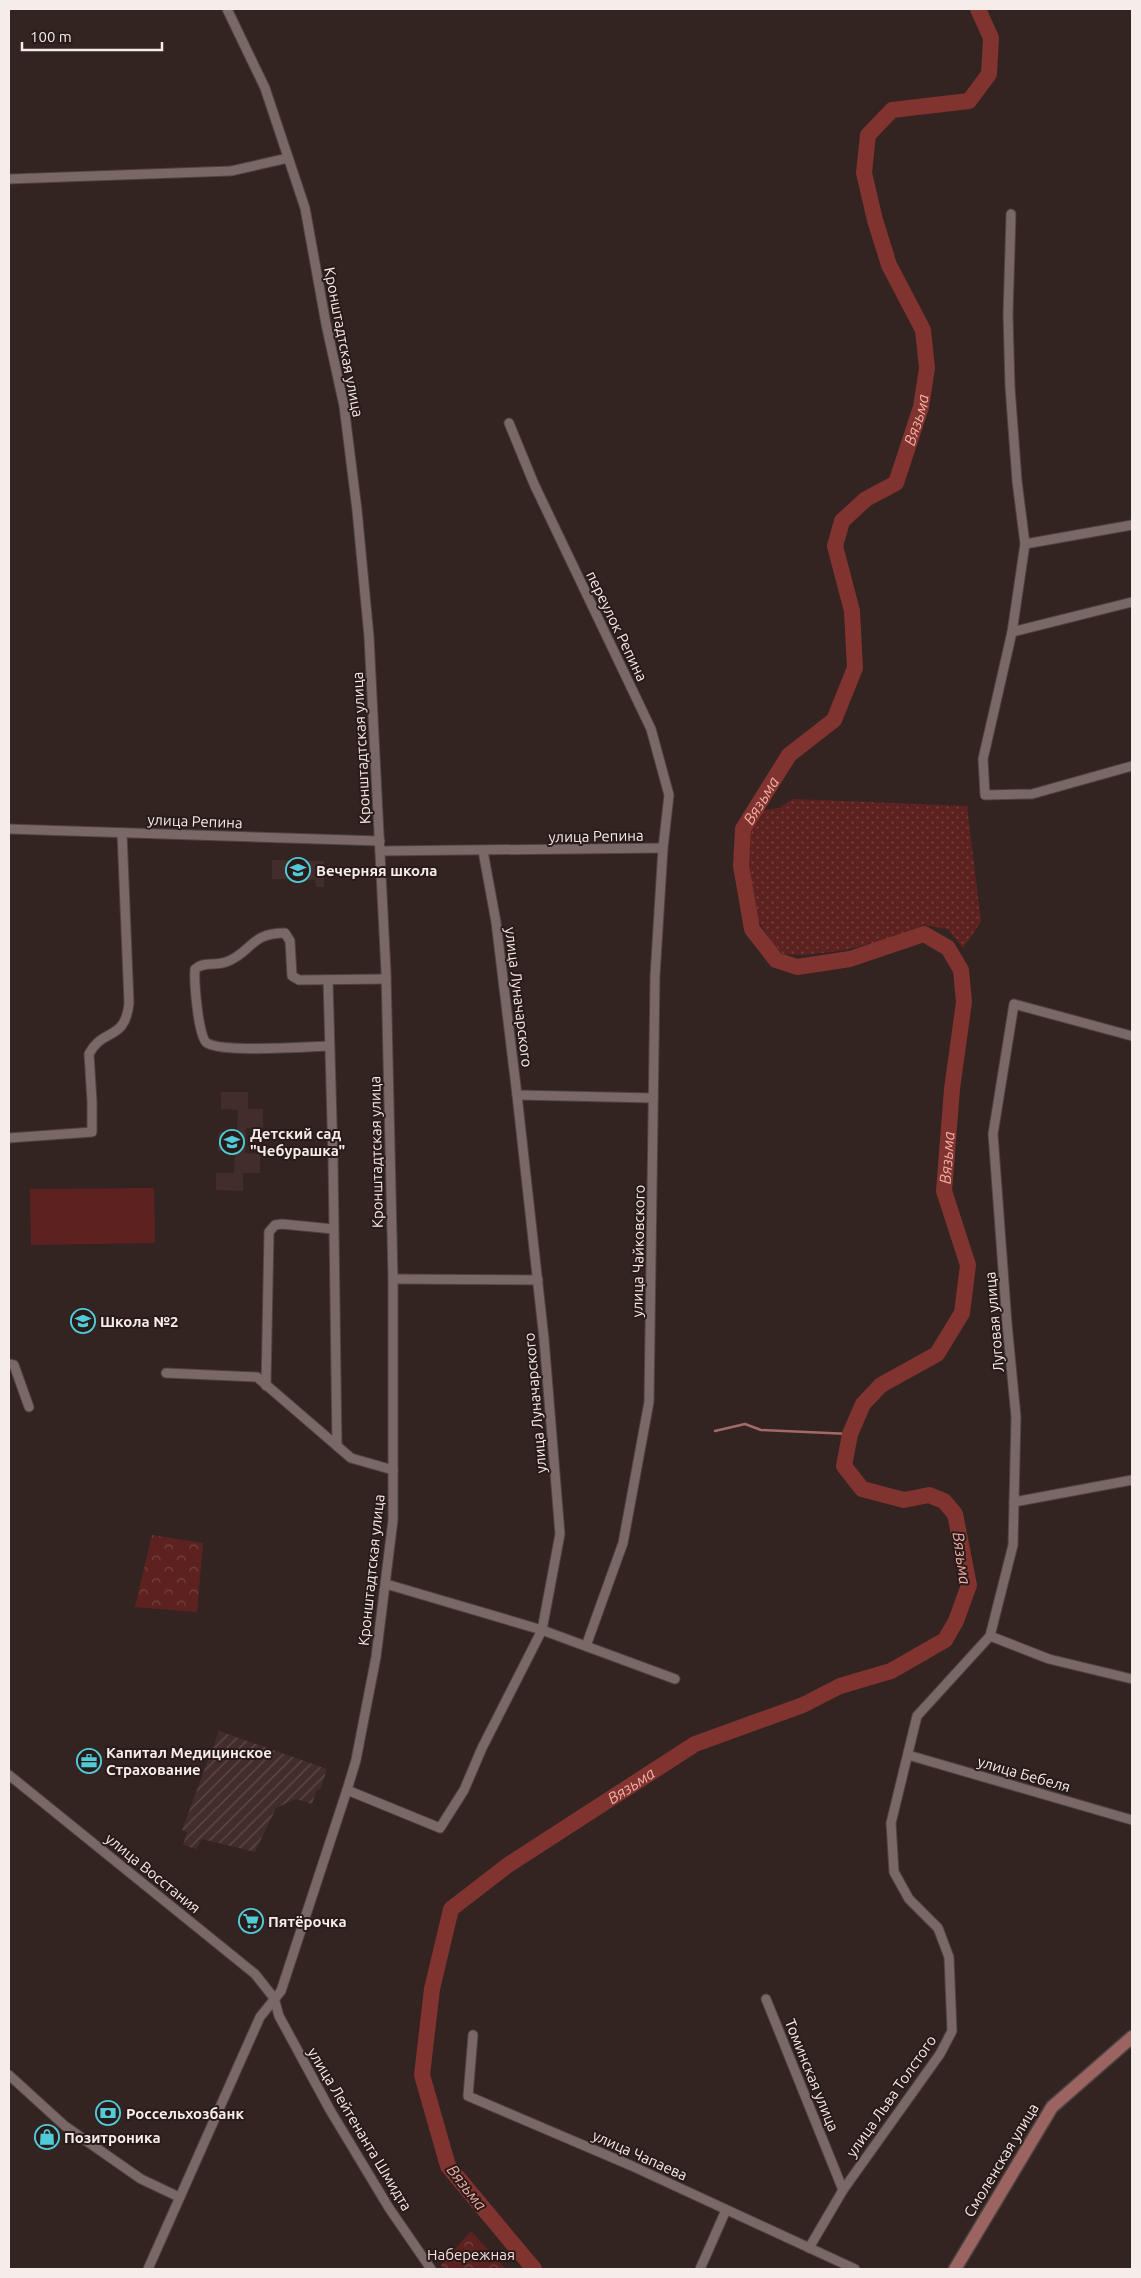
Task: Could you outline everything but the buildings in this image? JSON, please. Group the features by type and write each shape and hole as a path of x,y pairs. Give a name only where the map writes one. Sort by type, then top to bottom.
{"main road":[{"name":"Смоленская улица","path":"955,2269 1052,2107 1131,2040"}],"street":[{"name":"Кронштадтская улица","path":"148,2269 260,2017 281,1991 347,1790 356,1760 376,1657 393,1520 393,1279 386,980 369,637 357,510 344,406 326,324 305,208 265,88 227,9"},
{"path":"9,179 232,171 288,158"},
{"path":"1011,214 1008,315 1010,387 1017,481 1025,544 1012,632 983,759 985,795 1032,794 1132,766"},
{"name":"переулок Репина","path":"509,423 534,484 651,729 670,795 663,848"},
{"path":"1025,544 1132,525"},
{"path":"1012,632 1132,602"},
{"name":"улица Репина","path":"9,829 380,841"},
{"path":"9,1138 92,1132 92,1102 88,1054 99,1040 119,1031 128,1013 122,833"},
{"name":"улица Репина","path":"380,851 663,848"},
{"name":"улица Чайковского","path":"586,1646 623,1543 649,1402 655,976 663,848"},
{"name":"улица Луначарского","path":"347,1790 440,1828 464,1790 482,1748 542,1630 560,1534 538,1280 496,922 483,851"},
{"path":"329,1046 255,1048 207,1044 201,1034 195,968 199,965 223,964 235,959 251,944 266,934 285,933 290,941 292,976 299,980 386,980"},
{"path":"328,980 337,1446"},
{"name":"Луговая улица","path":"990,1636 1013,1545 1016,1417 993,1134 1014,1004 1132,1036"},
{"path":"517,1095 653,1098"},
{"path":"266,1386 269,1232 272,1227 282,1224 334,1229"},
{"path":"393,1279 538,1280"},
{"path":"9,1364 14,1365 29,1407"},
{"path":"166,1373 257,1376 266,1386 351,1458 394,1470"},
{"path":"1014,1502 1132,1480"},
{"path":"386,1584 542,1630 675,1678"},
{"path":"990,1636 1049,1659 1132,1679"},
{"name":"улица Льва Толстого","path":"809,2248 843,2190 940,2054 952,2031 950,1957 938,1928 909,1899 894,1872 891,1823 917,1716 990,1636"},
{"name":"улица Бебеля","path":"908,1755 1132,1820"},
{"name":"улица Восстания","path":"9,1775 255,1974 274,1998"},
{"name":"улица Лейтенанта Шмидта","path":"274,1998 279,2016 330,2110 389,2208 431,2269"},
{"name":"Томинская улица","path":"766,1998 843,2190"},
{"name":"улица Чапаева","path":"473,2035 468,2096 632,2166 855,2269"},
{"path":"9,2075 71,2130 141,2178 179,2197"},
{"path":"700,2269 726,2210"}],"shaded area":[{"name":"Вечерняя школа","path":"272,860 324,861 324,887 316,887 315,880 272,879"},
{"name":"Детский сад \"Чебурашка\"","path":"221,1092 248,1092 248,1109 263,1109 263,1128 246,1128 245,1153 260,1154 260,1173 243,1173 243,1191 216,1190 216,1173 234,1173 235,1151 218,1151 219,1132 237,1132 238,1110 221,1109"},
{"path":"219,1731 327,1769 320,1790 317,1789 312,1804 296,1799 276,1808 255,1852 202,1839 196,1849 183,1845 187,1832 182,1830"}],"green space":[{"path":"793,799 967,806 981,922 963,948 948,929 923,925 882,941 840,951 802,955 783,954 756,916 750,896 746,857 748,833 759,811 779,808"},
{"path":"154,1188 155,1243 31,1245 30,1189"},
{"path":"152,1535 203,1543 197,1612 135,1607"},
{"name":"Набережная","path":"471,2231 506,2269 444,2269 441,2265"}],"waterway":[{"name":"Вязьма","path":"534,2269 448,2166 422,2075 432,1989 451,1909 508,1865 695,1744 803,1705 840,1686 891,1671 945,1640 956,1621 969,1585 955,1514 944,1501 929,1495 904,1500 862,1489 844,1466 850,1434 863,1404 881,1385 937,1354 962,1313 968,1265 944,1191 952,1089 964,1002 961,970 948,948 924,934 850,959 797,967 776,960 752,929 741,866 743,829 789,755 834,720 855,668 852,611 835,546 842,521 866,499 896,483 921,407 927,368 923,330 889,265 875,220 864,173 868,135 892,110 969,101 989,74 991,38 978,9"},
{"path":"715,1431 745,1424 761,1430 850,1434"}],"place":[{"name":"Вечерняя школа","path":"298,870"},
{"name":"Детский сад \"Чебурашка\"","path":"232,1142"},
{"name":"Школа №2","path":"83,1321"},
{"name":"Капитал Медицинское Страхование","path":"89,1761"},
{"name":"Пятёрочка","path":"251,1921"},
{"name":"Россельхозбанк","path":"108,2113"},
{"name":"Позитроника","path":"47,2137"}]}
